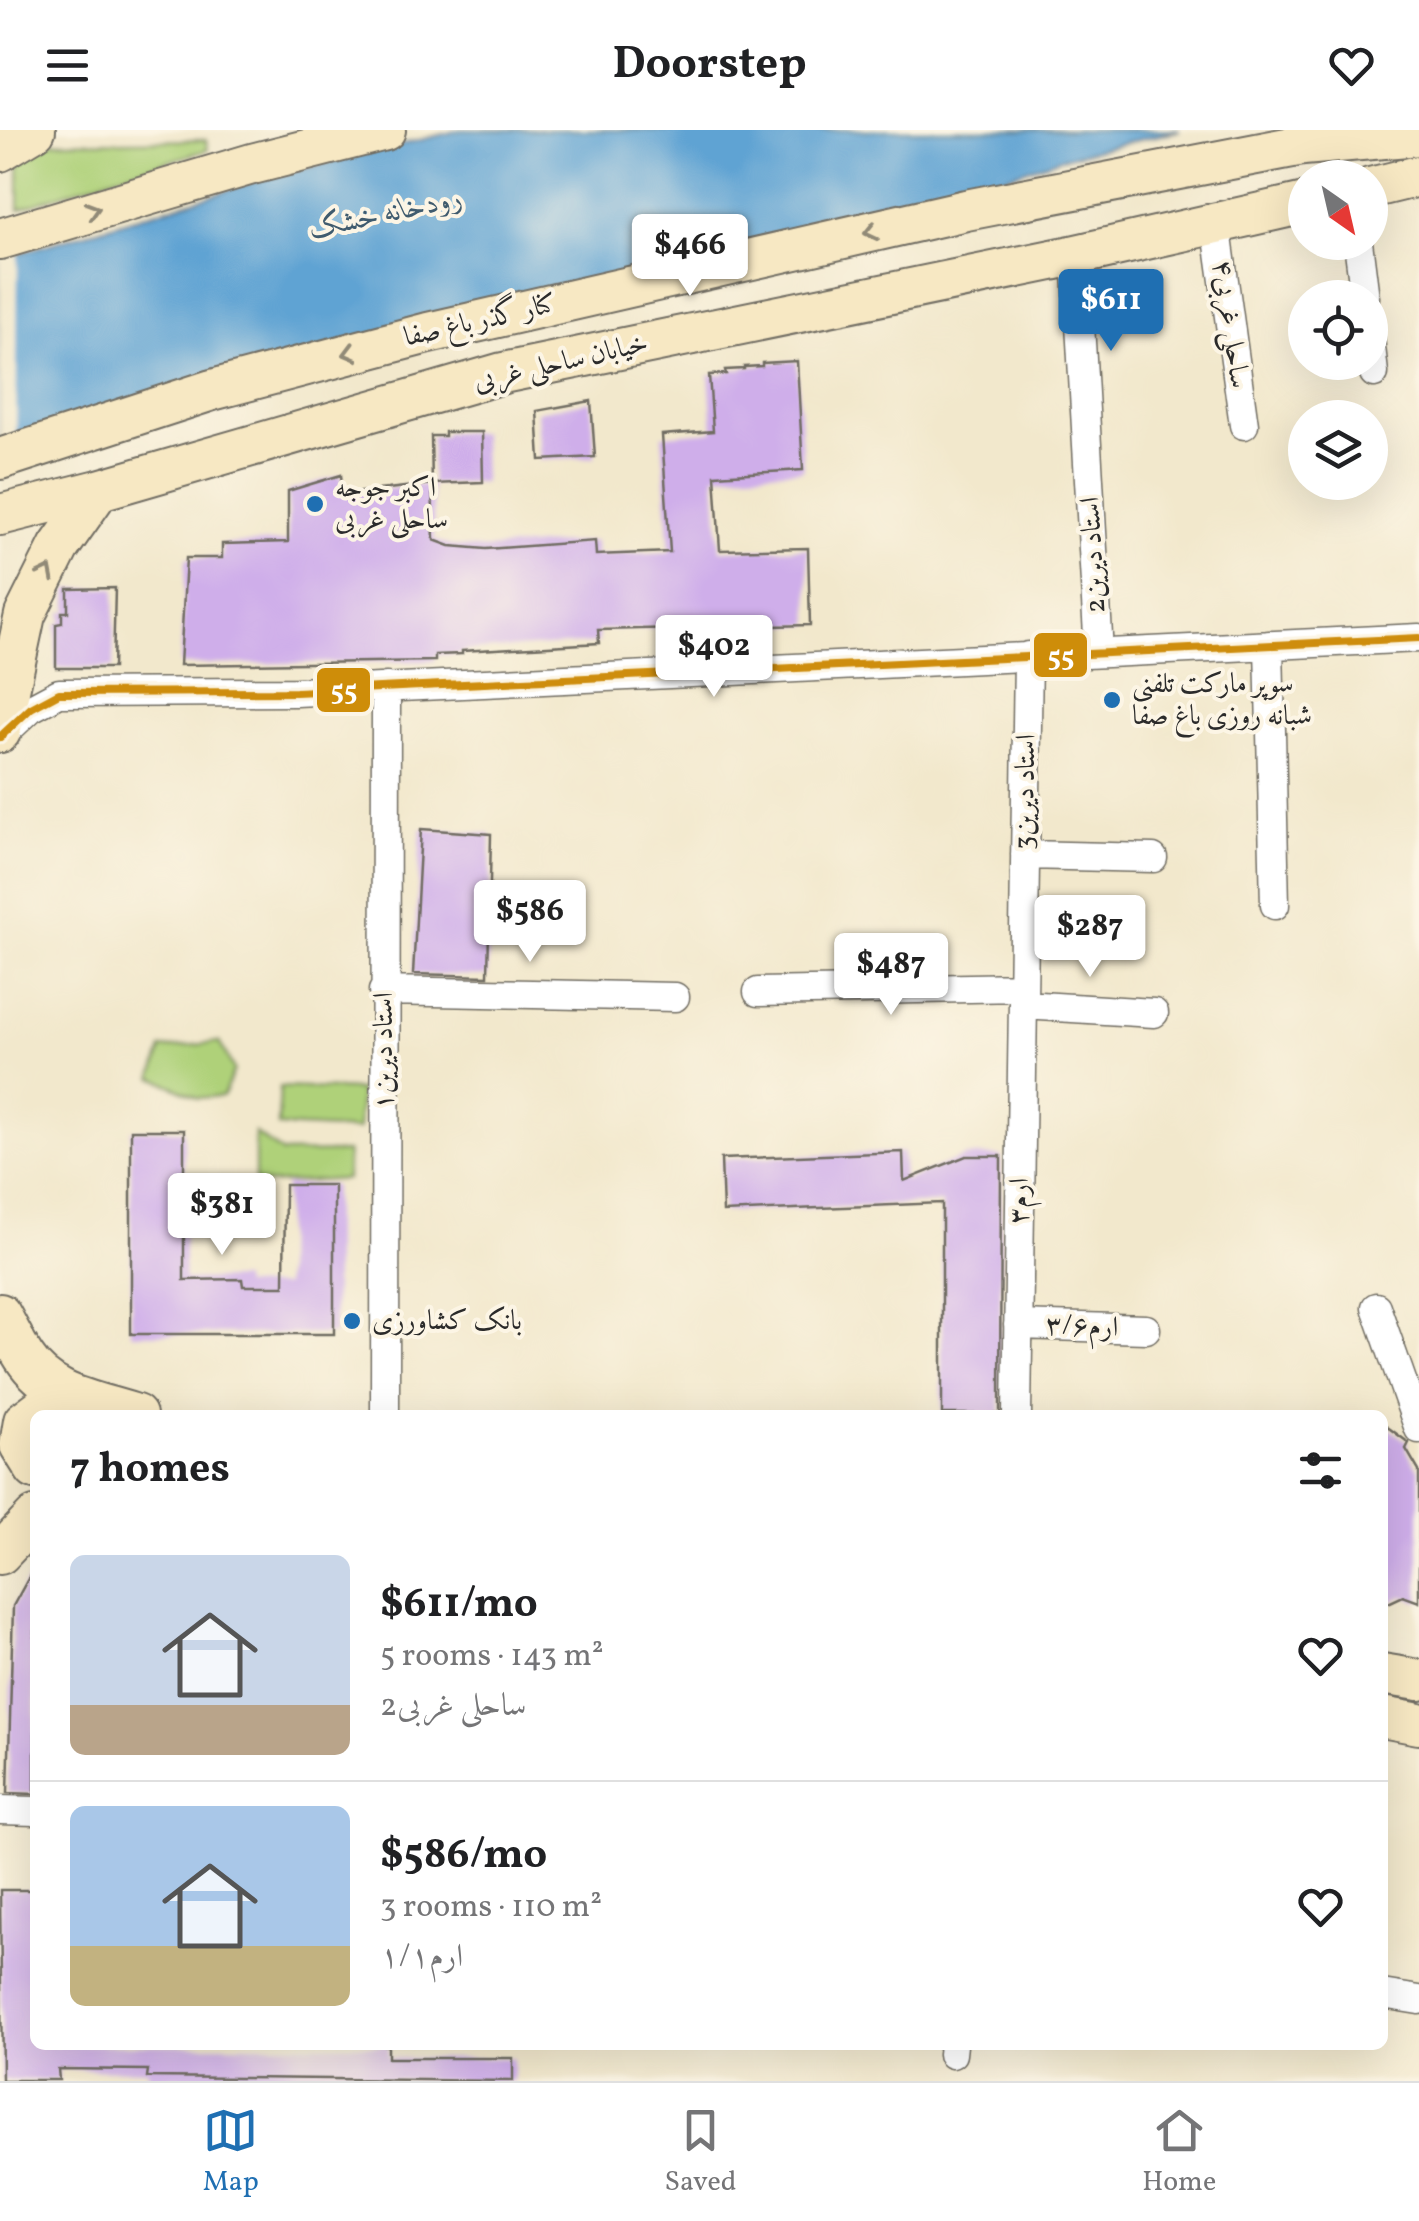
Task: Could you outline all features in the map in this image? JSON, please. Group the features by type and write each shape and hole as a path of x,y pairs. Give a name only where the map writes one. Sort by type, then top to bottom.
{"main road":[{"path":"0,151 35,130"},
{"path":"0,239 235,168 386,130"},
{"path":"966,210 1075,168 1236,130"},
{"path":"966,210 1303,145 1419,135"},
{"path":"1388,184 1419,176"},
{"name":"خیابان ساحلی غربی","path":"0,515 504,373 1288,208"},
{"name":"کنار گذر باغ صفا","path":"0,459 212,390 428,332 966,210"},
{"path":"0,735 25,615 60,547 99,490"},
{"path":"0,1314 24,1358 48,1385 88,1403 116,1410"},
{"path":"40,1410 48,1404 88,1403"},
{"path":"30,1417 24,1421 20,1445 30,1461"},
{"path":"0,1554 30,1522"},
{"path":"1388,1718 1419,1724"}],"street":[{"name":"ساحلی غربی۴","path":"1216,224 1244,425"},
{"name":"2استاد دیرین","path":"1076,255 1099,653"},
{"path":"0,735 32,708 58,694 386,688 1419,638"},
{"path":"1269,645 1274,904"},
{"name":"3استاد دیرین","path":"1023,996 1028,656"},
{"name":"استاد دیرین۱","path":"385,1410 386,688"},
{"path":"1025,855 1153,858"},
{"path":"383,991 675,997"},
{"path":"758,992 1023,996 1154,1012"},
{"name":"ارم۳","path":"1017,1410 1023,996"},
{"path":"1376,1307 1419,1429"},
{"name":"۳/۶ارم","path":"1018,1325 1146,1330"},
{"path":"0,1810 30,1810"},
{"path":"1388,1995 1419,2000"}],"green space":[{"path":"206,140 208,150 19,209 19,162 28,150 53,142"},
{"path":"219,1042 234,1070 223,1096 198,1098 153,1077 162,1049"},
{"path":"280,1087 360,1090 358,1130 278,1126"},
{"path":"255,1133 282,1153 347,1152 346,1179 265,1184 255,1181"}],"water":[{"name":"رودخانه خشک","path":"460,130 1180,130 1058,159 945,197 0,442 0,259 270,177"}],"pier":[{"path":"18,247 16,441 0,447 0,254"}],"building":[{"path":"797,361 803,470 715,475 720,550 808,548 810,625 598,630 599,643 462,651 435,655 435,661 180,665 186,558 222,558 222,544 288,542 288,491 341,475 343,494 432,484 434,540 450,546 486,549 595,541 596,555 670,552 662,435 713,431 709,375 762,363"},
{"path":"591,401 595,457 540,460 537,411"},
{"path":"445,432 482,432 483,482 432,484 431,436 445,436"},
{"path":"115,588 113,668 56,668 56,624 62,623 62,612 68,612 68,589"},
{"path":"421,829 491,834 488,976 413,974"},
{"path":"131,1130 184,1130 184,1280 242,1279 243,1286 284,1286 285,1185 334,1185 334,1334 131,1334"},
{"path":"903,1152 904,1181 966,1156 1001,1156 1000,1410 942,1410 942,1203 723,1212 721,1159"},
{"path":"1388,1427 1409,1443 1406,1449 1419,1471 1419,1602 1403,1596 1388,1603"},
{"path":"30,1575 30,1794 8,1793 13,1606"},
{"path":"0,1890 30,1890 30,2050 388,2050 388,2058 513,2058 513,2081 147,2077 148,2070 58,2069 59,2080 2,2080"}],"transit line":[{"name":"55","path":"0,737 31,708 59,693 296,692 1419,638"}],"place":[{"name":"اکبر جوجه ساحلی غربی","path":"315,504"},
{"name":"سوپر مارکت تلفنی شبانه روزی باغ صفا","path":"1112,700"},
{"name":"بانک کشاورزی","path":"352,1321"}]}
